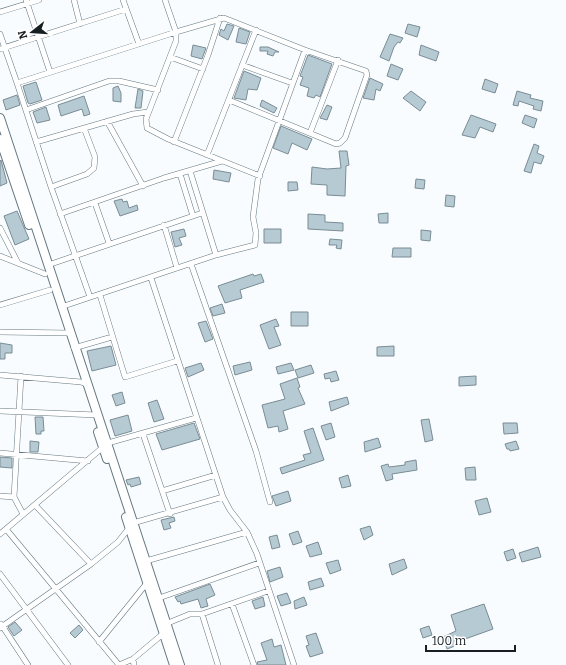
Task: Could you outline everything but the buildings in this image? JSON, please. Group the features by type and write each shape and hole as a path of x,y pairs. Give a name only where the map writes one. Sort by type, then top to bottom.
{"main road":[{"path":"0,118 48,265 61,307 67,333 74,348 84,383"},
{"path":"0,139 50,290 67,333 105,445 132,527 147,583 174,665"},
{"path":"132,527 159,598 180,665"}],"street":[{"path":"0,12 27,2 39,0"},
{"path":"74,0 80,24"},
{"path":"123,0 139,44"},
{"path":"165,0 176,32 176,41 158,90 148,112 146,119 149,130 174,142 260,176"},
{"path":"27,2 50,72"},
{"path":"2,48 126,9"},
{"path":"174,142 203,69 220,18"},
{"path":"16,83 220,18 256,30 305,50 363,69 367,75 345,138 340,143 336,144 228,100"},
{"path":"207,155 256,30"},
{"path":"0,34 2,48 26,110 60,214 90,297"},
{"path":"61,307 216,255 255,245 256,233 253,217 260,176 278,120 305,50"},
{"path":"170,57 203,69"},
{"path":"310,133 338,60"},
{"path":"242,65 292,83"},
{"path":"26,110 109,81 119,81 158,90"},
{"path":"36,142 133,114 148,112"},
{"path":"107,121 143,186"},
{"path":"51,187 87,174 94,168 95,158 84,128"},
{"path":"60,214 222,161"},
{"path":"190,171 216,255"},
{"path":"180,174 192,216"},
{"path":"95,203 110,243"},
{"path":"48,265 202,213"},
{"path":"164,225 177,268"},
{"path":"0,228 18,263"},
{"path":"2,258 45,274"},
{"path":"191,264 256,451 270,502"},
{"path":"151,278 177,361 223,497 230,510 247,532 294,665"},
{"path":"0,305 50,290"},
{"path":"100,295 126,377 177,361"},
{"path":"0,332 67,333"},
{"path":"74,348 112,336"},
{"path":"0,375 84,383"},
{"path":"21,376 14,497 22,514"},
{"path":"0,411 20,413 94,414"},
{"path":"0,534 22,514 88,461 105,445 196,418"},
{"path":"143,434 170,514"},
{"path":"0,453 88,461"},
{"path":"162,491 216,475"},
{"path":"0,496 14,497"},
{"path":"28,665 1,626 91,564 118,542 132,527 223,497"},
{"path":"35,505 91,564"},
{"path":"6,529 119,665 133,659 164,632"},
{"path":"146,561 247,532"},
{"path":"159,598 259,563"},
{"path":"0,574 68,665"},
{"path":"99,642 147,583"},
{"path":"168,624 190,614 202,614 268,591"},
{"path":"232,604 254,665"},
{"path":"202,614 218,665"},
{"path":"133,659 134,665"}]}
